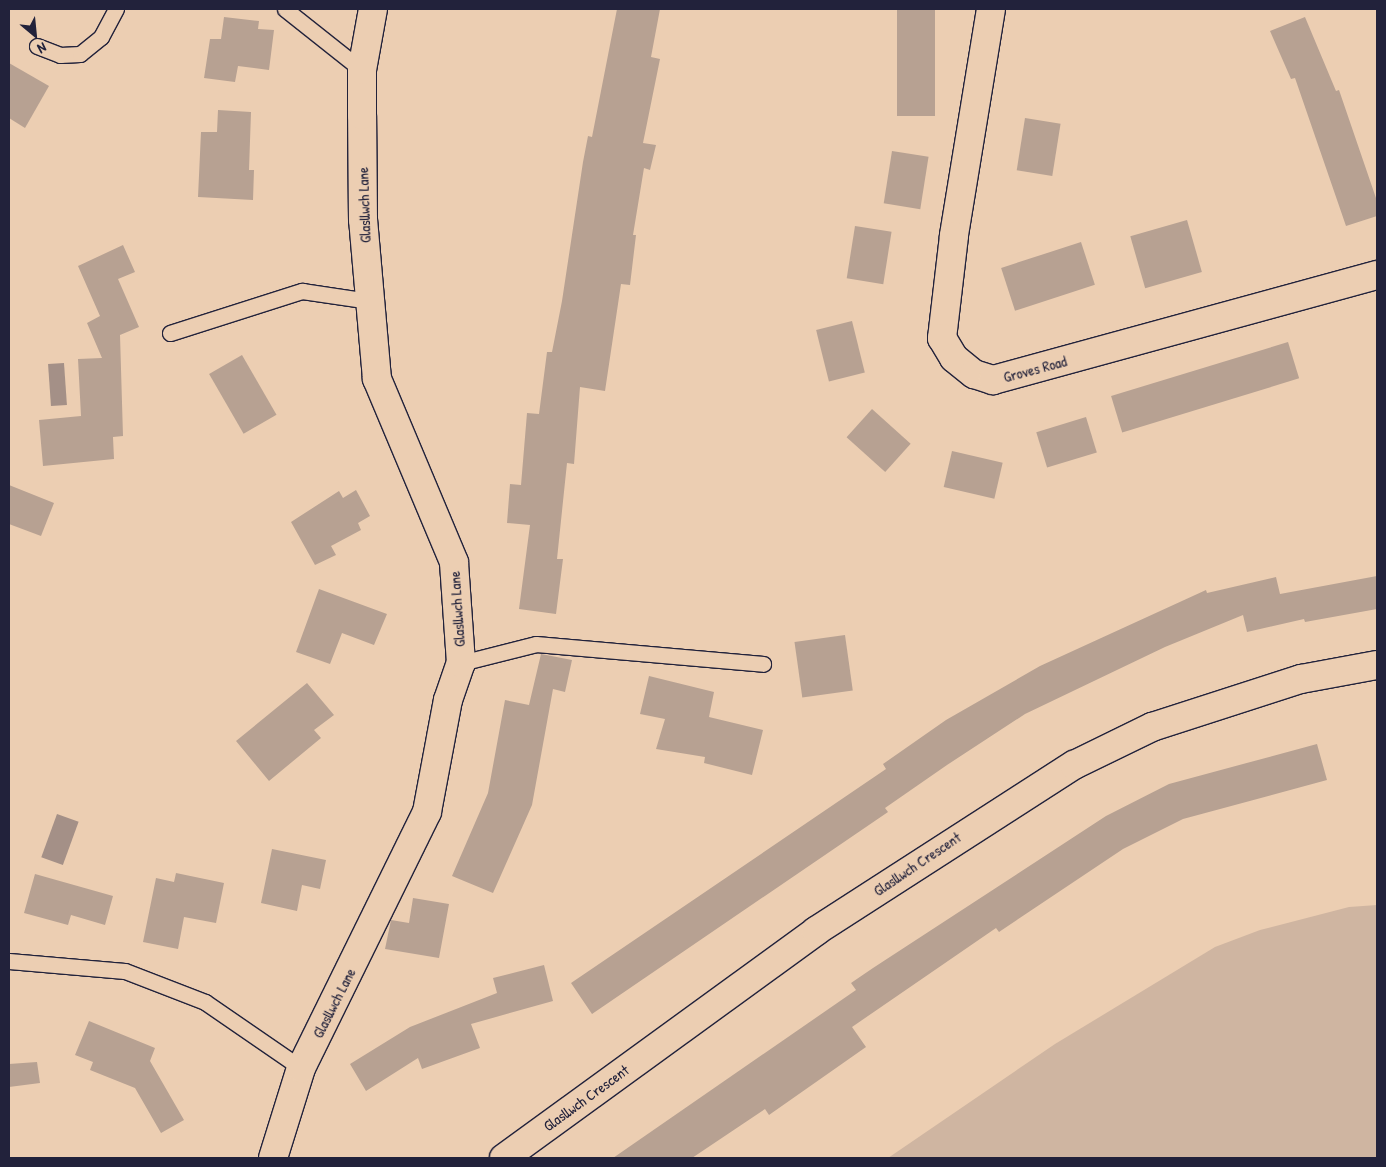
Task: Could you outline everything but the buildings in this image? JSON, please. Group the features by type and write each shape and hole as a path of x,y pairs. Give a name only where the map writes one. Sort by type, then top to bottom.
{"street":[{"name":"Glasllwch Lane","path":"273,1158 301,1068 427,812 448,700 461,663 454,562 377,379 363,220 362,70 373,9"},
{"name":"Groves Road","path":"991,9 954,236 942,338 954,358 974,374 994,380 1377,275"},
{"name":"Glasllwch Crescent","path":"504,1158 816,931 1074,765 1152,727 1301,679 1377,665"}],"lane":[{"path":"37,46 60,55 80,54 101,37 116,9"},
{"path":"285,9 362,70"},
{"path":"170,333 191,323 302,291 370,301"},
{"path":"461,663 536,644 764,664"},
{"path":"9,961 125,971 205,1002 301,1068"}],"shaded area":[{"path":"64,363 67,405 51,406 48,364"},
{"path":"57,814 79,822 63,865 41,857"},
{"path":"1377,905 1377,1158 888,1158 1055,1044 1215,947 1260,930 1349,907"}]}
